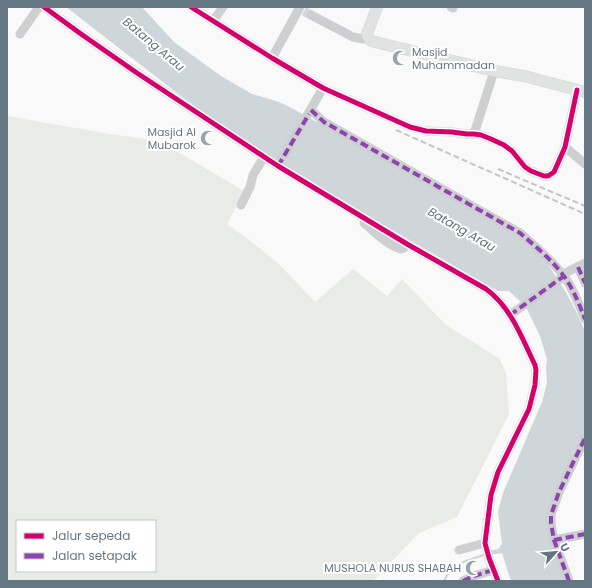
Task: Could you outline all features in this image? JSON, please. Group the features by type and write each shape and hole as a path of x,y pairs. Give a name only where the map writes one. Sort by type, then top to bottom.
{"main road":[{"path":"377,7 367,34 368,38 376,42 494,71 524,76 581,91"}],"street":[{"path":"20,34 39,7"},
{"path":"44,7 137,73 264,157 407,244 486,289 493,294 511,314 536,370 535,385 529,409 498,472 491,495 486,545 489,558 498,581"},
{"path":"191,7 272,58 324,88 410,127 426,131 481,135 504,145 512,151 525,167 544,176 548,176 554,172 557,167 565,147 581,91"},
{"path":"213,21 223,7"},
{"path":"272,58 302,9 353,37 362,39 368,38"},
{"path":"474,134 494,71"},
{"path":"278,165 324,88"},
{"path":"310,112 324,122 520,233 543,253 562,277 579,303 585,319"},
{"path":"565,147 585,164"},
{"path":"240,205 250,187 253,175 264,157"},
{"path":"511,314 581,265 585,283"},
{"path":"569,581 554,540 551,515 559,492 585,442"},
{"path":"554,540 585,534"},
{"path":"459,550 486,545"},
{"path":"463,581 493,570"}],"shaded area":[{"path":"7,116 161,142 244,191 227,224 280,265 315,302 353,269 387,296 402,279 446,325 500,359 506,373 509,414 457,517 419,533 373,581 7,581"}],"water":[{"name":"Batang Arau","path":"66,7 142,7 174,42 221,76 252,94 288,106 498,224 525,241 547,263 564,289 585,331 585,431 573,452 551,506 566,581 511,581 502,553 489,555 489,551 498,549 502,544 498,512 503,493 542,402 547,383 547,359 540,336 526,307 509,291 498,291 282,166 177,93"}],"waterway":[{"path":"444,581 452,566 486,554"}],"tunnel":[{"path":"304,11 311,15"}],"railway":[{"path":"396,130 585,214"},
{"path":"498,169 585,206"}],"marked path":[{"path":"311,110 324,122 520,233 548,258 567,280 585,319"},
{"path":"278,166 309,114"},
{"path":"578,267 585,283"},
{"path":"510,315 564,276"},
{"path":"569,581 554,540 551,515 559,492 585,438"},
{"path":"554,540 585,534"},
{"path":"463,581 493,570"}],"cycle path":[{"path":"44,7 137,73 278,166 407,244 486,289 495,296 515,324 536,370 535,385 529,409 498,472 491,495 485,543 498,581"},
{"path":"191,7 323,88 410,127 426,131 481,135 504,145 512,151 525,167 544,176 548,176 554,172 565,147 577,90"}],"place":[{"name":"Masjid Muhammadan","path":"400,58"},
{"name":"Masjid Al Mubarok","path":"208,138"},
{"name":"MUSHOLA NURUS SHABAH","path":"473,568"}]}
